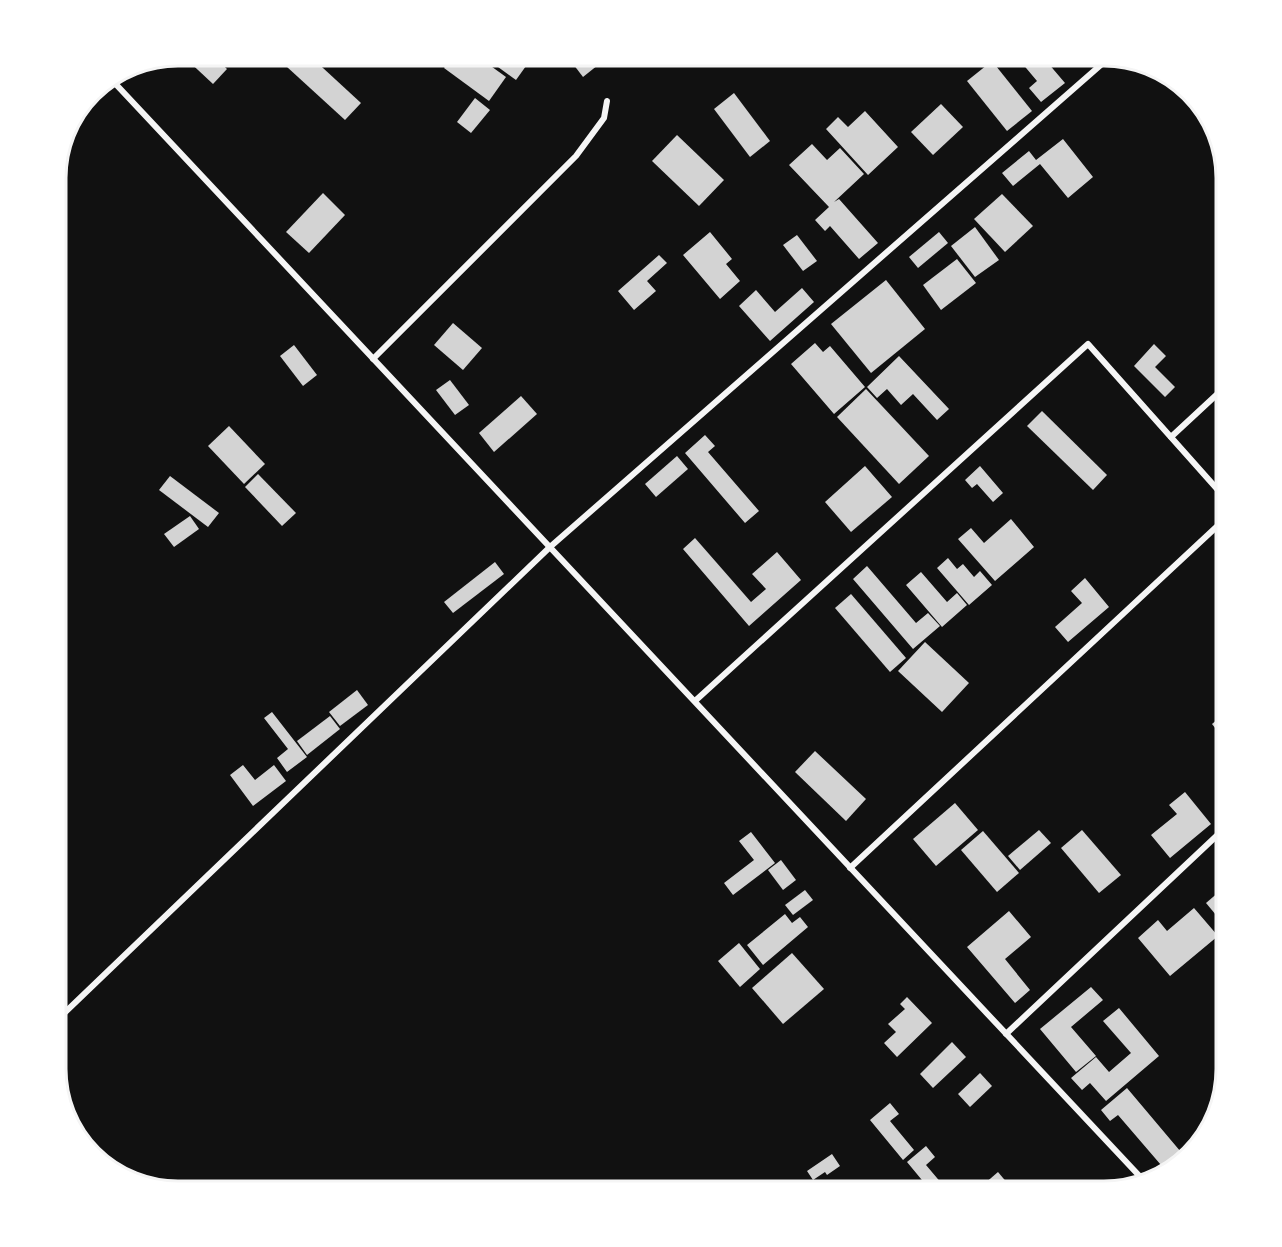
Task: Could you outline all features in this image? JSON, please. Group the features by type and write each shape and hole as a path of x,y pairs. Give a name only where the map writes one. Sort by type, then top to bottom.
{"street":[{"path":"66,1011 550,547 1100,66"},
{"path":"116,85 1139,1175"},
{"path":"373,359 576,156 604,118 607,101"},
{"path":"695,701 1088,344 1216,487"},
{"path":"1171,436 1216,396"},
{"path":"850,868 1216,528"},
{"path":"1006,1034 1216,837"}],"building":[{"path":"194,66 224,66 227,69 213,84"},
{"path":"286,66 321,66 361,103 345,120"},
{"path":"445,66 491,66 506,77 489,101 444,68"},
{"path":"497,66 526,66 516,80"},
{"path":"575,66 597,66 583,77"},
{"path":"986,66 996,66 1032,111 1007,131 967,81"},
{"path":"1024,66 1051,66 1065,83 1041,102 1029,88 1037,81"},
{"path":"734,93 770,141 750,157 714,109"},
{"path":"475,98 490,110 471,133 457,122"},
{"path":"941,104 963,127 933,155 911,132"},
{"path":"865,111 898,147 868,175 826,129 838,117 848,127"},
{"path":"677,135 724,180 699,206 652,161"},
{"path":"1063,139 1093,177 1068,198 1040,164 1013,186 1002,173 1029,151 1036,160"},
{"path":"812,144 827,160 840,148 864,174 834,202 839,199 878,243 859,259 830,226 825,231 815,220 829,207 789,165"},
{"path":"323,193 345,215 309,253 286,232"},
{"path":"1002,194 1033,226 1005,252 974,219"},
{"path":"975,227 999,260 975,277 951,246"},
{"path":"710,232 732,259 726,264 740,281 720,299 683,255"},
{"path":"939,232 948,243 918,268 909,257"},
{"path":"797,235 817,261 803,271 783,245"},
{"path":"659,255 667,263 647,281 656,291 634,310 618,291"},
{"path":"957,259 976,283 941,310 923,285"},
{"path":"886,280 925,329 871,373 831,324"},
{"path":"802,288 814,302 770,341 739,306 756,290 775,312"},
{"path":"453,323 482,348 463,370 434,345"},
{"path":"815,343 823,352 830,346 865,387 834,414 791,364"},
{"path":"1154,344 1166,356 1155,367 1175,387 1165,397 1134,366"},
{"path":"294,345 317,375 303,386 280,356"},
{"path":"899,356 949,409 937,420 913,394 901,405 887,389 877,398 867,387"},
{"path":"450,380 469,405 455,415 436,390"},
{"path":"866,389 929,456 899,484 837,417"},
{"path":"521,396 537,414 494,452 479,433"},
{"path":"1042,411 1107,475 1093,490 1027,426"},
{"path":"229,426 265,464 244,484 208,446"},
{"path":"705,435 715,446 708,452 759,511 745,523 685,453"},
{"path":"677,456 688,469 656,497 645,484"},
{"path":"865,466 892,497 851,532 825,502"},
{"path":"980,466 1003,493 993,502 977,484 972,488 965,480"},
{"path":"258,474 296,513 282,526 245,487"},
{"path":"170,476 219,513 208,527 159,490"},
{"path":"190,516 199,529 174,547 164,534"},
{"path":"1011,519 1034,547 995,581 958,539 971,528 984,543"},
{"path":"695,538 751,602 766,589 752,574 777,552 801,580 749,626 683,549"},
{"path":"948,558 957,569 963,564 974,577 980,571 992,585 969,605 937,568"},
{"path":"495,562 504,574 453,613 444,602"},
{"path":"867,566 916,623 928,613 940,626 913,649 853,579"},
{"path":"921,572 947,602 957,593 967,605 942,627 906,585"},
{"path":"1085,578 1109,607 1068,642 1055,627 1082,603 1071,591"},
{"path":"851,594 906,658 890,672 835,608"},
{"path":"925,642 969,683 942,712 898,671"},
{"path":"357,690 368,705 340,726 329,712"},
{"path":"272,712 307,757 287,772 277,758 288,749 264,718"},
{"path":"330,716 340,729 307,755 297,741"},
{"path":"815,751 866,799 846,821 795,772"},
{"path":"243,765 255,780 274,765 286,781 253,806 230,775"},
{"path":"1185,792 1211,824 1170,858 1151,835 1177,814 1169,805"},
{"path":"955,803 978,830 936,866 913,839"},
{"path":"1039,830 1051,843 1020,870 1008,856"},
{"path":"1082,830 1121,875 1099,893 1061,848"},
{"path":"983,831 1019,873 997,892 961,850"},
{"path":"751,832 775,863 733,895 724,883 754,860 739,841"},
{"path":"781,860 796,880 783,890 768,870"},
{"path":"805,890 813,900 793,915 785,905"},
{"path":"1216,894 1216,915 1206,903"},
{"path":"1194,908 1216,934 1216,938 1170,976 1138,938 1158,920 1167,931"},
{"path":"1009,911 1031,937 1005,959 1030,990 1015,1003 967,947"},
{"path":"785,914 792,923 800,917 808,927 763,965 747,945"},
{"path":"739,943 760,969 740,987 718,961"},
{"path":"792,953 824,989 783,1024 752,988"},
{"path":"1091,987 1103,1000 1071,1027 1096,1056 1076,1072 1040,1029"},
{"path":"907,997 932,1023 897,1057 884,1043 896,1032 888,1024 905,1009 900,1004"},
{"path":"1119,1008 1159,1056 1106,1101 1090,1083 1082,1090 1071,1078 1096,1057 1109,1072 1131,1053 1103,1021"},
{"path":"952,1042 966,1057 933,1088 920,1074"},
{"path":"980,1073 992,1086 970,1107 958,1094"},
{"path":"1127,1088 1180,1151 1161,1165 1118,1115 1110,1121 1101,1110"},
{"path":"890,1103 899,1114 890,1121 914,1150 903,1160 870,1120"},
{"path":"926,1146 935,1157 926,1165 940,1181 923,1181 907,1162"},
{"path":"832,1154 840,1166 827,1175 825,1172 813,1180 807,1171"},
{"path":"998,1172 1006,1181 988,1181"}]}
